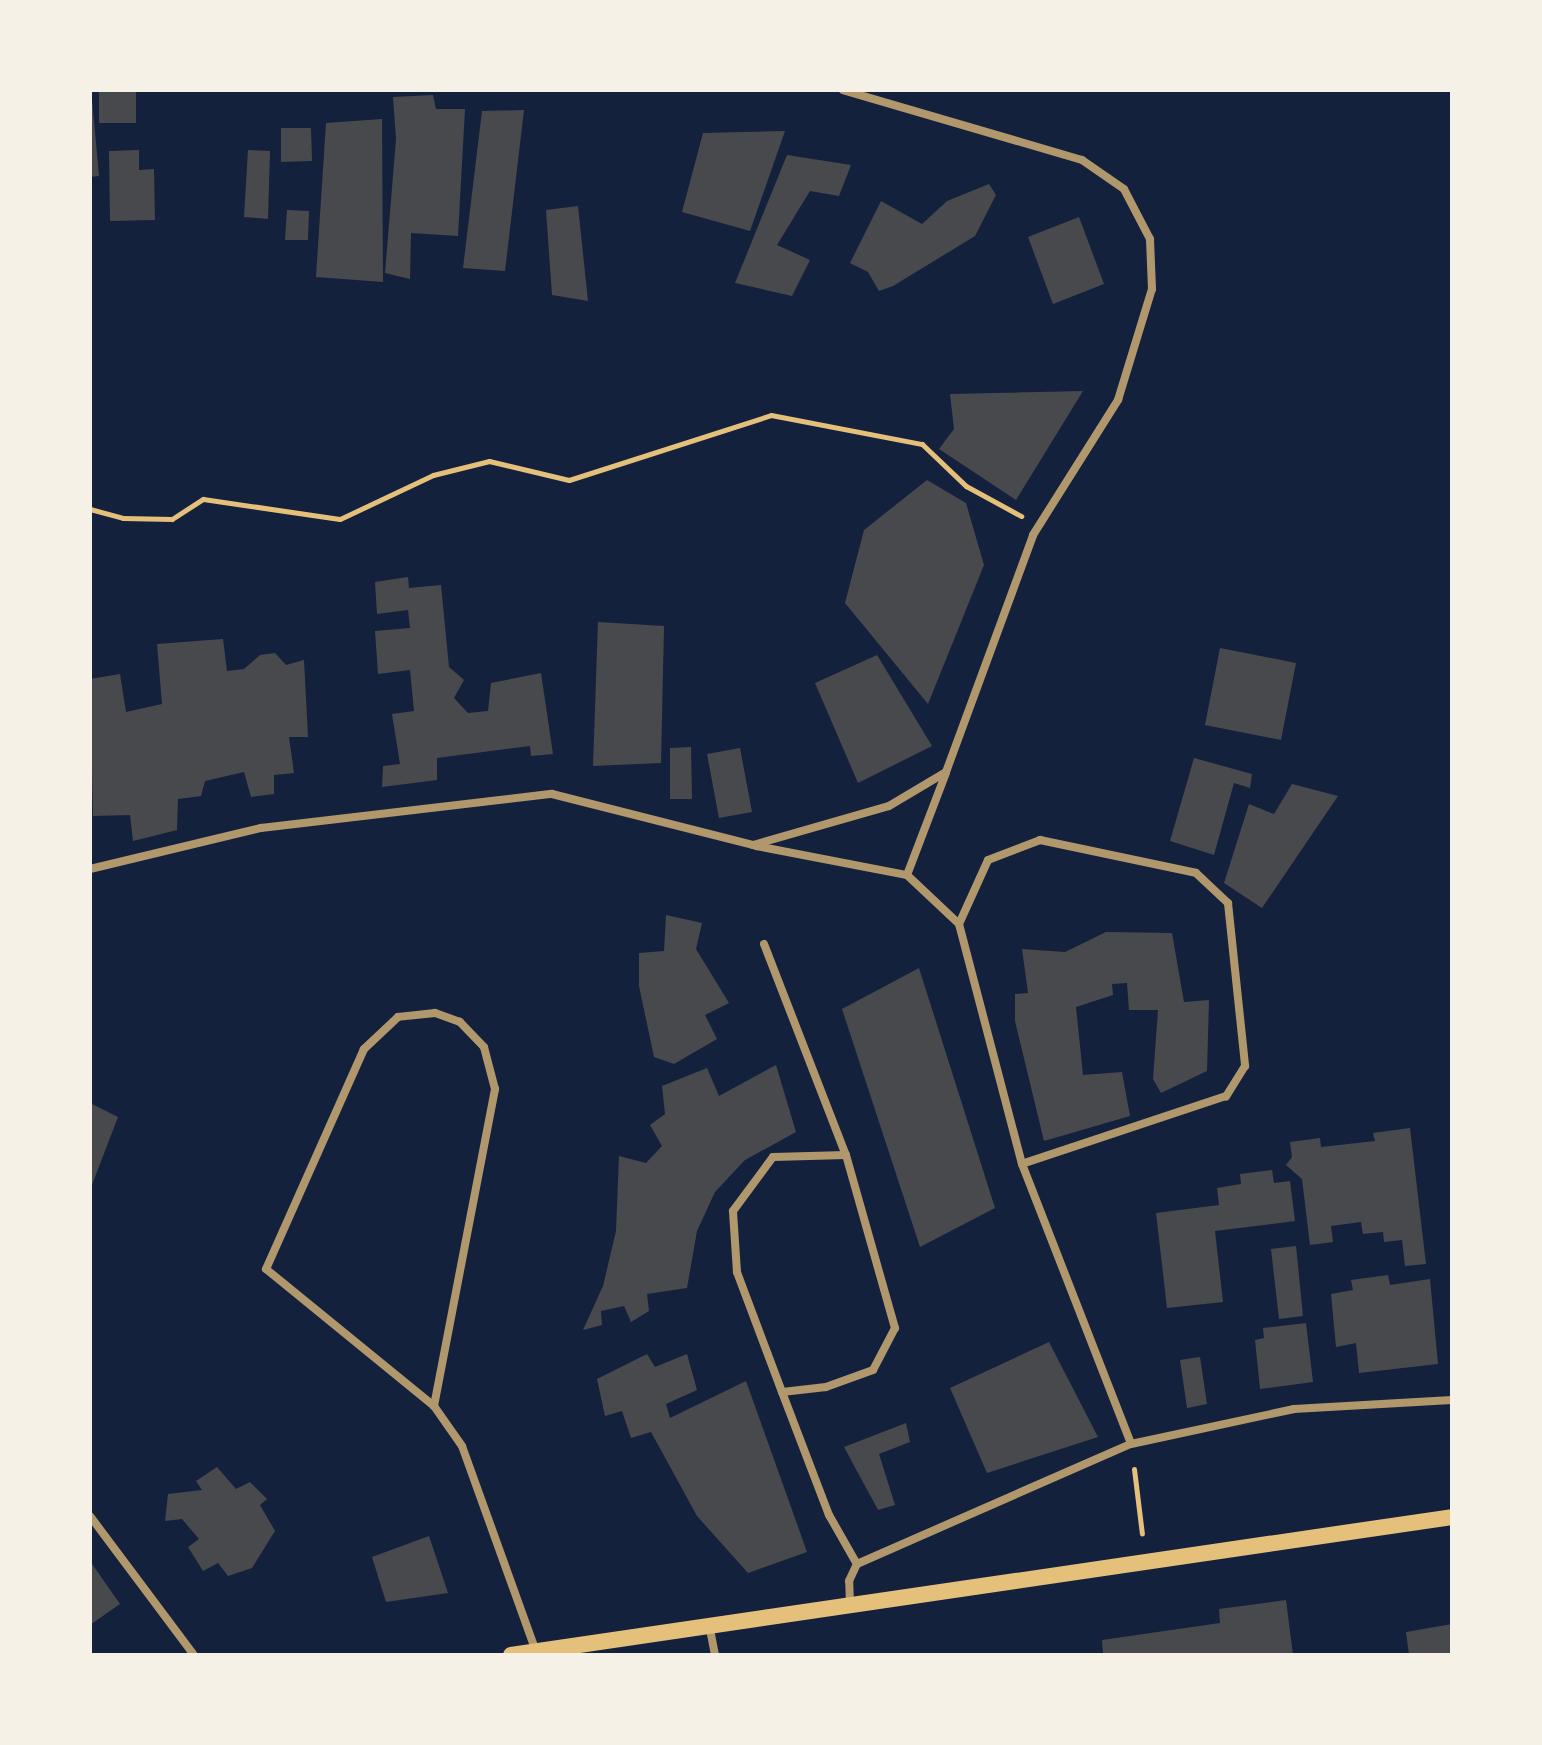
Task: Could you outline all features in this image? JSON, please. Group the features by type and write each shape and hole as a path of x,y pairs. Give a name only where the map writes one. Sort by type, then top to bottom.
{"main road":[{"path":"511,1655 709,1623 1452,1517"}],"street":[{"path":"843,90 1082,160 1124,189 1150,239 1152,289 1118,400 1039,525 907,875"},
{"path":"753,845 889,806 946,772"},
{"path":"90,869 261,828 552,794 753,845 907,875 959,924 1022,1164 1131,1444"},
{"path":"959,924 988,860 1040,840 1196,873 1228,903 1245,1066 1226,1096 1022,1164"},
{"path":"764,944 846,1155 895,1328 873,1370 826,1387 782,1392"},
{"path":"434,1406 495,1089 484,1047 460,1022 435,1013 398,1017 364,1049 266,1269 434,1406 462,1446 536,1651"},
{"path":"846,1155 773,1157 733,1211 737,1272 829,1515 857,1564"},
{"path":"850,1604 849,1581 857,1564 1131,1444 1294,1409 1452,1400"},
{"path":"90,1516 194,1655"},
{"path":"709,1623 715,1655"}],"path":[{"path":"90,509 123,518 172,519 203,499 340,519 433,475 489,461 569,480 771,415 922,444 966,486 1039,525"},
{"path":"1131,1444 1146,1563"}],"building":[{"path":"99,90 136,90 136,123 99,123"},
{"path":"433,95 436,109 465,109 458,236 411,233 410,279 385,273 396,139 393,97"},
{"path":"90,100 99,176 90,177"},
{"path":"524,110 505,271 463,268 482,111"},
{"path":"382,119 383,282 316,277 326,123"},
{"path":"281,128 311,128 312,161 281,162"},
{"path":"785,131 750,231 682,212 703,133"},
{"path":"139,150 139,170 154,169 155,220 110,221 109,151"},
{"path":"248,150 270,151 268,219 244,217"},
{"path":"787,155 851,165 839,196 810,191 777,245 810,260 792,296 735,283"},
{"path":"989,184 996,195 975,236 893,286 879,291 868,272 850,263 881,201 922,224 947,201"},
{"path":"578,206 588,301 552,295 546,210"},
{"path":"287,210 309,211 308,240 285,240"},
{"path":"1079,217 1104,284 1053,304 1028,237"},
{"path":"1083,391 1016,500 939,449 954,429 950,394"},
{"path":"927,480 966,503 984,565 928,704 845,603 864,530"},
{"path":"408,577 409,588 441,585 449,667 464,680 454,698 468,713 488,711 491,683 541,673 553,754 531,756 530,746 437,758 437,780 382,787 383,766 400,764 392,714 414,711 410,670 378,674 375,631 410,628 408,610 377,614 375,582"},
{"path":"598,622 664,626 661,763 593,766"},
{"path":"223,639 227,671 244,669 260,655 275,653 286,665 304,660 308,737 289,737 294,773 274,775 274,794 251,797 244,772 205,781 201,796 178,799 177,830 133,841 130,815 93,816 90,679 120,674 126,712 162,704 157,644"},
{"path":"1220,648 1296,663 1281,740 1205,725"},
{"path":"877,655 932,746 858,783 815,683"},
{"path":"691,747 692,799 670,799 670,748"},
{"path":"740,748 752,812 719,818 707,754"},
{"path":"1194,758 1252,774 1250,788 1234,783 1214,855 1170,841"},
{"path":"1292,784 1338,796 1262,908 1224,883 1249,804 1274,814"},
{"path":"666,915 702,923 696,949 729,1003 705,1015 717,1039 674,1064 654,1057 639,986 639,953 664,951"},
{"path":"1106,932 1172,933 1184,1002 1209,1000 1207,1071 1161,1093 1153,1079 1158,1010 1129,1010 1127,983 1112,984 1113,995 1076,1007 1083,1075 1122,1072 1130,1116 1044,1141 1015,1021 1015,994 1028,993 1022,949 1065,952"},
{"path":"919,968 995,1208 920,1247 842,1009"},
{"path":"776,1065 796,1132 745,1160 715,1192 697,1231 687,1288 647,1294 649,1311 631,1322 624,1306 601,1311 602,1325 583,1330 603,1286 616,1231 619,1156 646,1163 662,1146 650,1125 665,1114 662,1086 707,1068 719,1096"},
{"path":"90,1103 118,1117 90,1190"},
{"path":"1410,1128 1426,1264 1405,1266 1402,1240 1384,1242 1383,1232 1363,1234 1361,1222 1331,1226 1333,1242 1310,1245 1302,1179 1286,1165 1292,1157 1290,1142 1320,1138 1321,1147 1375,1141 1373,1133"},
{"path":"1272,1170 1274,1183 1290,1181 1295,1221 1215,1231 1223,1302 1167,1308 1156,1213 1219,1205 1217,1188 1241,1184 1240,1174"},
{"path":"1296,1246 1303,1316 1279,1319 1271,1249"},
{"path":"1388,1275 1390,1285 1430,1279 1438,1364 1359,1373 1356,1343 1336,1347 1331,1294 1353,1290 1351,1280"},
{"path":"1306,1323 1313,1382 1260,1389 1255,1340 1264,1338 1263,1328"},
{"path":"1049,1342 1098,1437 987,1473 950,1388"},
{"path":"647,1354 655,1367 687,1354 697,1390 666,1404 670,1418 746,1381 807,1552 748,1573 697,1516 651,1432 631,1438 622,1411 605,1416 597,1379"},
{"path":"1200,1357 1207,1404 1187,1408 1180,1360"},
{"path":"906,1423 910,1442 879,1454 895,1505 878,1510 844,1447"},
{"path":"217,1467 236,1489 250,1482 267,1499 260,1505 275,1531 252,1568 228,1576 218,1563 203,1571 188,1547 199,1539 182,1519 165,1521 168,1494 202,1490 196,1481"},
{"path":"429,1536 448,1593 386,1602 372,1557"},
{"path":"90,1561 120,1604 90,1625"},
{"path":"1286,1600 1293,1655 1103,1655 1102,1640 1220,1623 1219,1609"},
{"path":"1452,1624 1452,1655 1409,1655 1406,1632"}]}
